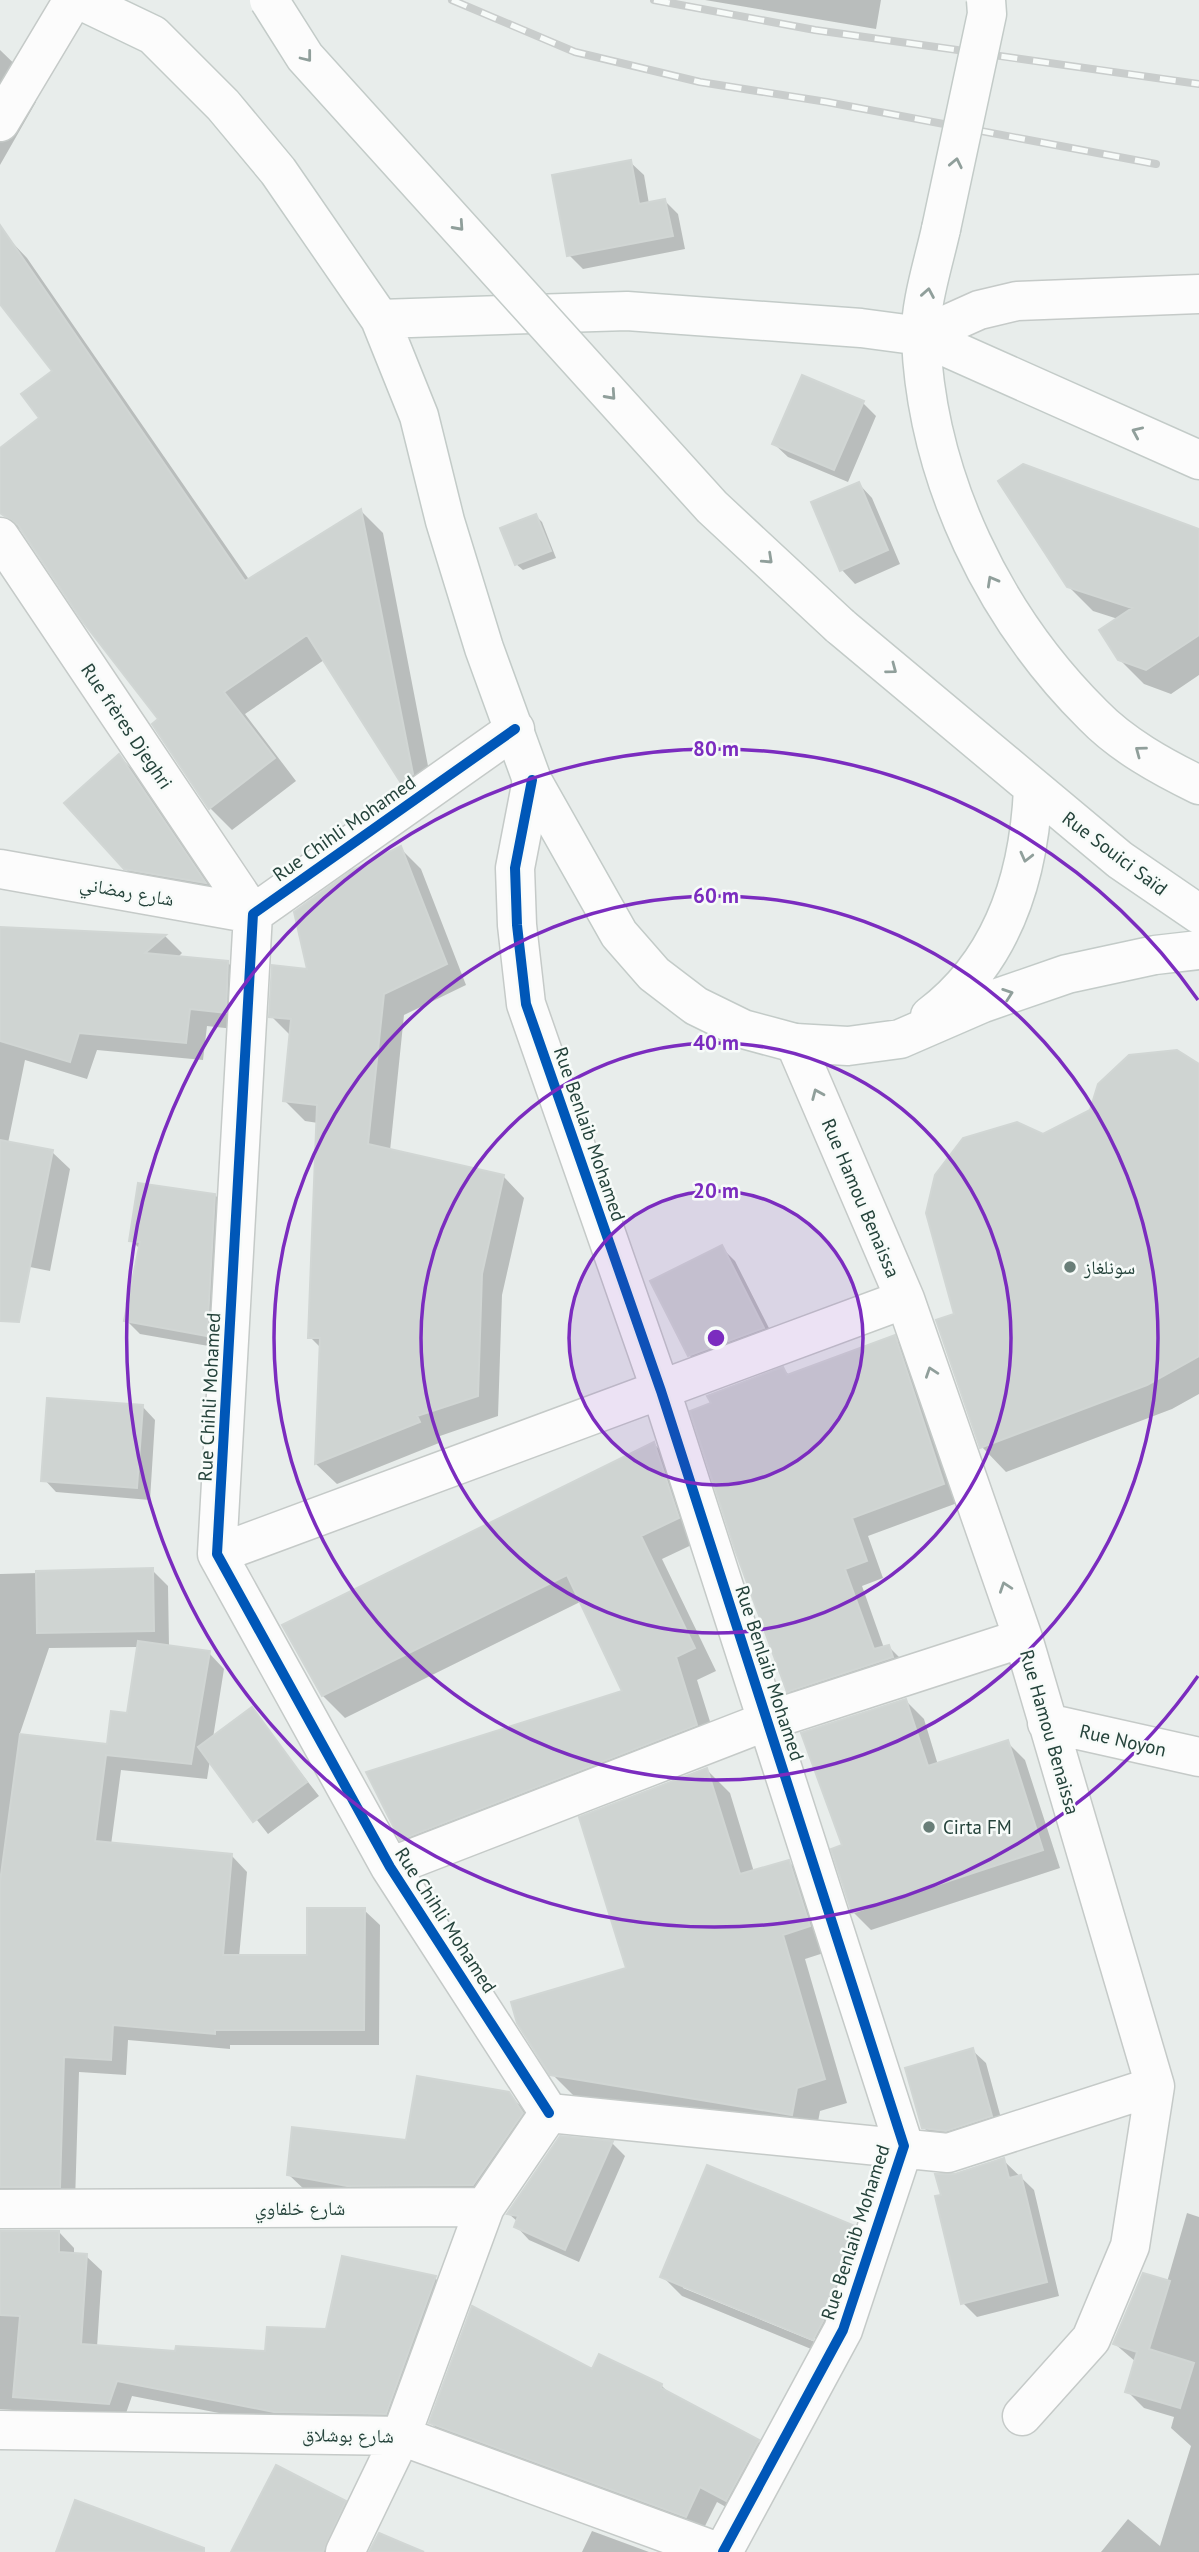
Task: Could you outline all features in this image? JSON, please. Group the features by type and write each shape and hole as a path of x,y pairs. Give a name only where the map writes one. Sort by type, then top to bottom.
{"street":[{"path":"0,122 73,0"},
{"path":"80,0 153,36 223,105 316,223 380,319 419,416 445,521 484,648 532,780 619,934 654,974 696,1006 743,1029 794,1043 848,1046 900,1039 983,1003 1067,974 1155,955 1199,950"},
{"name":"Rue Souici Saïd","path":"269,0 305,57 712,507 840,626 1033,789 1120,860 1199,914"},
{"path":"986,0 987,14 920,335 927,400 942,464 964,526 993,584 1040,652 1094,716 1159,765 1199,785"},
{"path":"920,335 979,310 1017,301 1199,294"},
{"path":"380,319 627,311 861,328 920,335 1199,460"},
{"name":"Rue frères Djeghri","path":"0,537 253,914"},
{"name":"Rue Chihli Mohamed","path":"515,729 253,914 217,1554 390,1867 549,2113"},
{"name":"Rue Benlaib Mohamed","path":"532,780 515,868 517,925 526,1004 661,1391 904,2147 843,2330 721,2552"},
{"path":"900,1039 939,1009 973,973 1000,932 1019,887 1031,839 1033,789"},
{"name":"شارع رمضاني","path":"0,869 253,914"},
{"name":"Rue Hamou Benaissa","path":"794,1043 905,1299 1023,1638 1155,2086 1130,2246 1091,2339 1022,2416"},
{"path":"217,1554 905,1299"},
{"path":"390,1867 767,1721 1023,1638"},
{"name":"Rue Noyon","path":"1047,1723 1199,1757"},
{"path":"345,2552 401,2436 485,2207 549,2113 948,2153 1155,2086"},
{"name":"شارع خلفاوي","path":"0,2209 485,2207"},
{"name":"شارع بوشلاق","path":"0,2430 401,2436 721,2552"}],"building":[{"path":"631,160 639,204 665,199 673,236 567,256 552,175"},
{"path":"0,225 245,581 361,509 413,774 401,783 307,635 224,692 275,758 209,809 152,724 158,719 83,622 18,525 0,513 0,448 39,418 21,394 52,371 0,304"},
{"path":"802,375 864,401 834,470 772,444"},
{"path":"1023,464 1199,529 1199,635 1146,670 1118,660 1099,630 1132,608 1067,587 998,481"},
{"path":"859,482 888,550 840,571 811,502"},
{"path":"536,514 551,551 515,565 500,528"},
{"path":"119,754 206,883 124,869 64,803"},
{"path":"401,846 447,964 384,994 368,1144 504,1175 482,1274 478,1396 417,1416 420,1422 315,1464 320,1338 308,1338 317,1105 283,1101 291,1019 269,1017 272,965 307,969 294,912 351,871"},
{"path":"0,927 166,935 145,953 228,961 226,1013 190,1009 186,1043 79,1033 70,1062 0,1041"},
{"name":"سونلغاز","path":"1177,1050 1199,1064 1199,1356 1147,1385 980,1448 936,1320 954,1314 926,1213 935,1175 963,1138 1017,1122 1043,1134 1090,1110 1098,1084 1129,1055"},
{"path":"0,1140 53,1150 19,1322 0,1321"},
{"path":"138,1183 215,1194 207,1336 124,1321 140,1242 129,1241"},
{"path":"722,1245 764,1328 688,1356 650,1281"},
{"path":"895,1335 944,1484 852,1518 867,1561 845,1569 874,1649 889,1645 893,1657 787,1692 735,1550 690,1411 711,1403 707,1396 783,1367 787,1375"},
{"path":"47,1398 143,1405 137,1488 41,1481"},
{"path":"654,1442 679,1518 641,1536 695,1648 676,1657 697,1725 400,1840 366,1772 622,1691 567,1575 322,1696 282,1625"},
{"path":"153,1568 154,1631 37,1633 36,1571"},
{"path":"138,1641 210,1651 191,1764 106,1755 95,1841 232,1854 223,1955 307,1955 307,1908 365,1908 364,2030 215,2030 215,2034 113,2025 111,2060 64,2057 60,2187 0,2187 0,1882 20,1734 107,1744 111,1711 127,1713"},
{"name":"Cirta FM","path":"906,1699 928,1766 1008,1740 1043,1850 852,1913 831,1849 842,1845 801,1733"},
{"path":"252,1707 307,1782 253,1822 198,1747"},
{"path":"707,1768 740,1874 789,1860 810,1926 783,1935 825,2079 797,2088 792,2115 550,2075 517,2023 511,2002 626,1968 579,1817"},
{"path":"973,2048 992,2116 946,2131 922,2128 905,2068"},
{"path":"417,2076 509,2092 523,2113 473,2185 347,2186 287,2175 292,2127 406,2140"},
{"path":"560,2136 613,2141 565,2250 514,2227 518,2216 507,2214"},
{"path":"1004,2158 1009,2178 1021,2175 1047,2282 961,2304 935,2196 941,2195 935,2174 955,2174"},
{"path":"707,2165 855,2226 823,2321 813,2340 660,2277"},
{"path":"0,2231 59,2231 59,2252 87,2254 81,2344 175,2351 176,2346 265,2351 267,2327 326,2329 342,2256 436,2276 386,2414 274,2412 117,2381 109,2404 13,2397 20,2316 0,2315"},
{"path":"1143,2273 1170,2281 1149,2349 1194,2363 1180,2408 1125,2392 1137,2352 1113,2344"},
{"path":"472,2306 592,2369 599,2354 662,2384 661,2388 759,2440 726,2501 700,2487 686,2517 429,2423"},
{"path":"276,2465 346,2501 323,2552 231,2552"},
{"path":"75,2500 204,2548 204,2552 56,2552"},
{"path":"379,2533 424,2552 369,2552"}],"railway":[{"path":"452,0 575,52 700,82 827,102 1156,164"},
{"path":"654,0 815,30 1199,84"}],"cycle path":[{"path":"515,729 253,914 217,1554 390,1867 549,2113"},
{"path":"532,780 515,868 517,925 526,1004 661,1391 904,2146 843,2330 723,2552"}],"place":[{"name":"سونلغاز","path":"1070,1267"},
{"name":"Cirta FM","path":"929,1827"}]}
